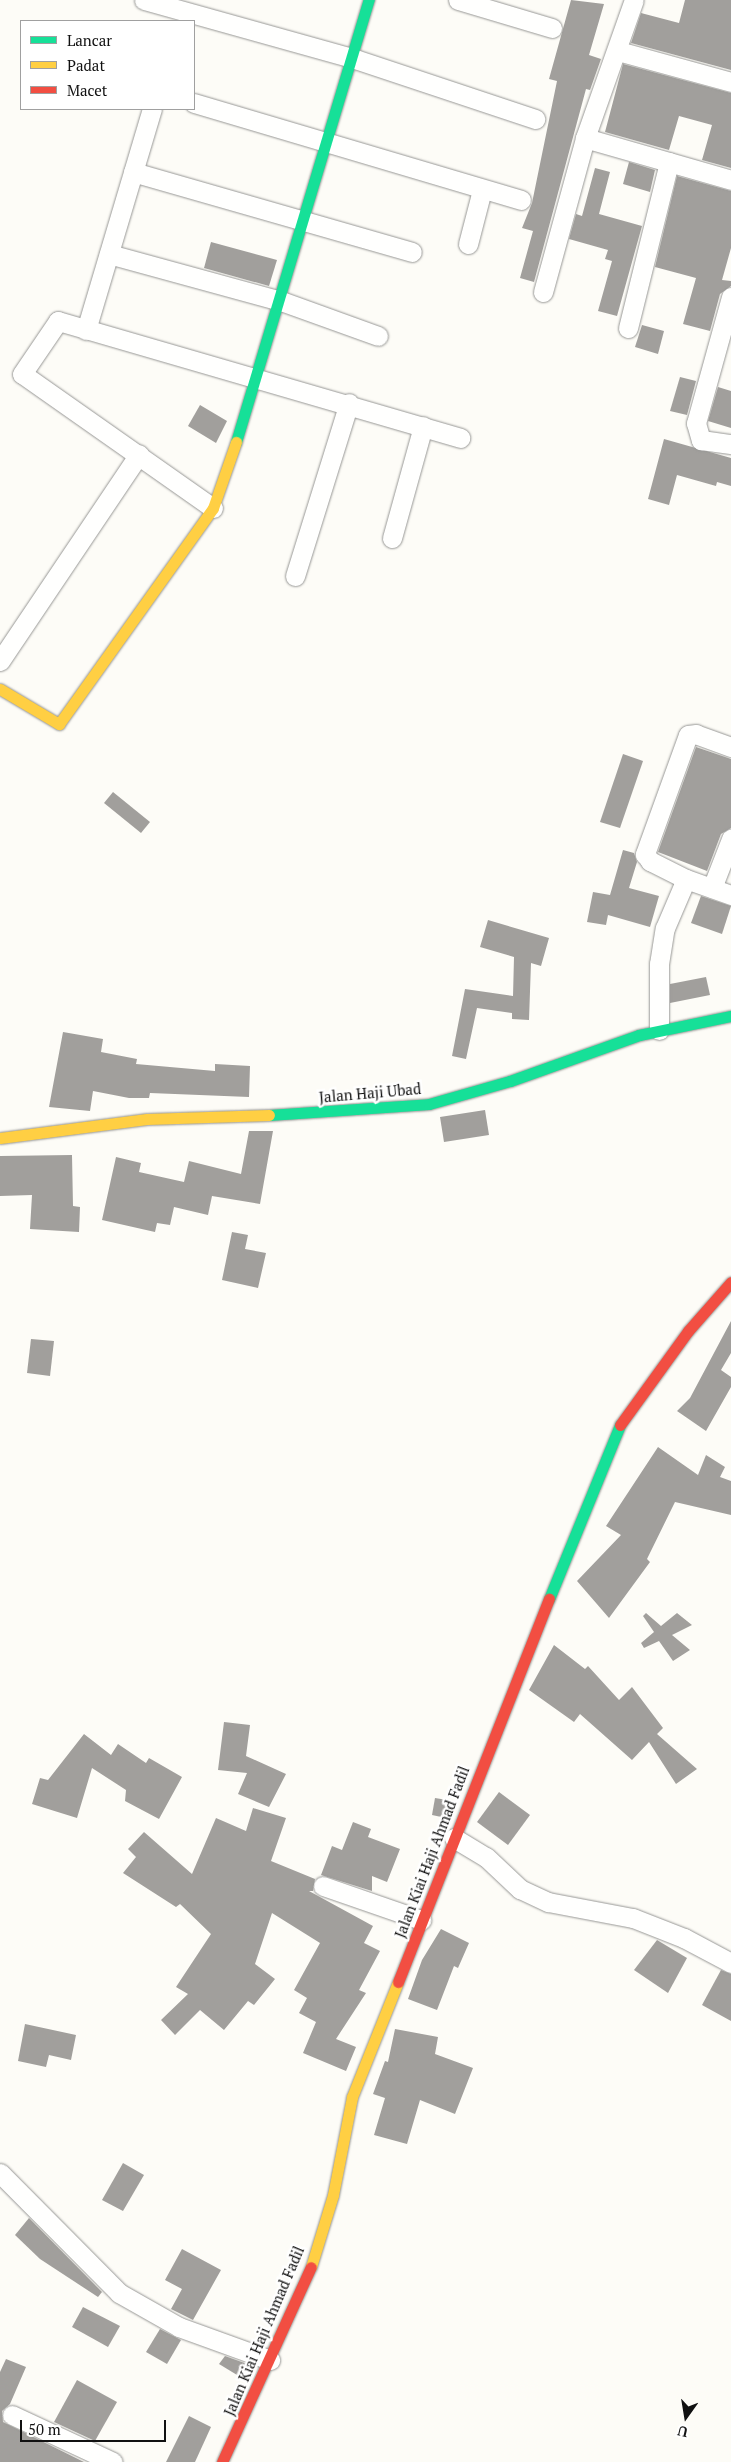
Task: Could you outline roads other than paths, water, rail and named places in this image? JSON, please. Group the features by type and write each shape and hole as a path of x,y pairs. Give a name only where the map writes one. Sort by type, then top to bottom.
{"street":[{"path":"144,0 179,16 355,59 535,119"},
{"path":"0,689 59,724 213,508 258,378 355,59 369,0"},
{"path":"458,0 552,28"},
{"path":"543,292 585,138 618,51 634,0"},
{"path":"618,51 731,82"},
{"path":"195,103 482,190 521,200"},
{"path":"86,330 152,110"},
{"path":"585,138 731,180"},
{"path":"628,328 670,162"},
{"path":"133,172 412,252"},
{"path":"468,244 482,190"},
{"path":"109,254 281,301 378,336"},
{"path":"731,297 696,423 701,440 731,444"},
{"path":"213,508 139,454 22,374 58,321 349,403 460,438"},
{"path":"295,576 349,403"},
{"path":"392,538 423,426"},
{"path":"0,662 139,454"},
{"path":"731,747 696,734 688,735 645,854 650,861 686,878 731,895"},
{"path":"712,888 731,839"},
{"path":"659,1030 659,964 664,928 686,878"},
{"name":"Jalan Haji Ubad","path":"0,1138 147,1119 305,1114 429,1104 510,1081 659,1030 731,1016"},
{"name":"Jalan Kiai Haji Ahmad Fadil","path":"222,2462 270,2360 316,2251 333,2195 352,2097 616,1430 688,1331 731,1282"},
{"path":"454,1838 486,1857 520,1889 548,1902 633,1918 684,1938 731,1963"},
{"path":"323,1886 422,1920"},
{"path":"0,2174 119,2293 180,2327 270,2360"},
{"path":"12,2415 113,2462"}]}
